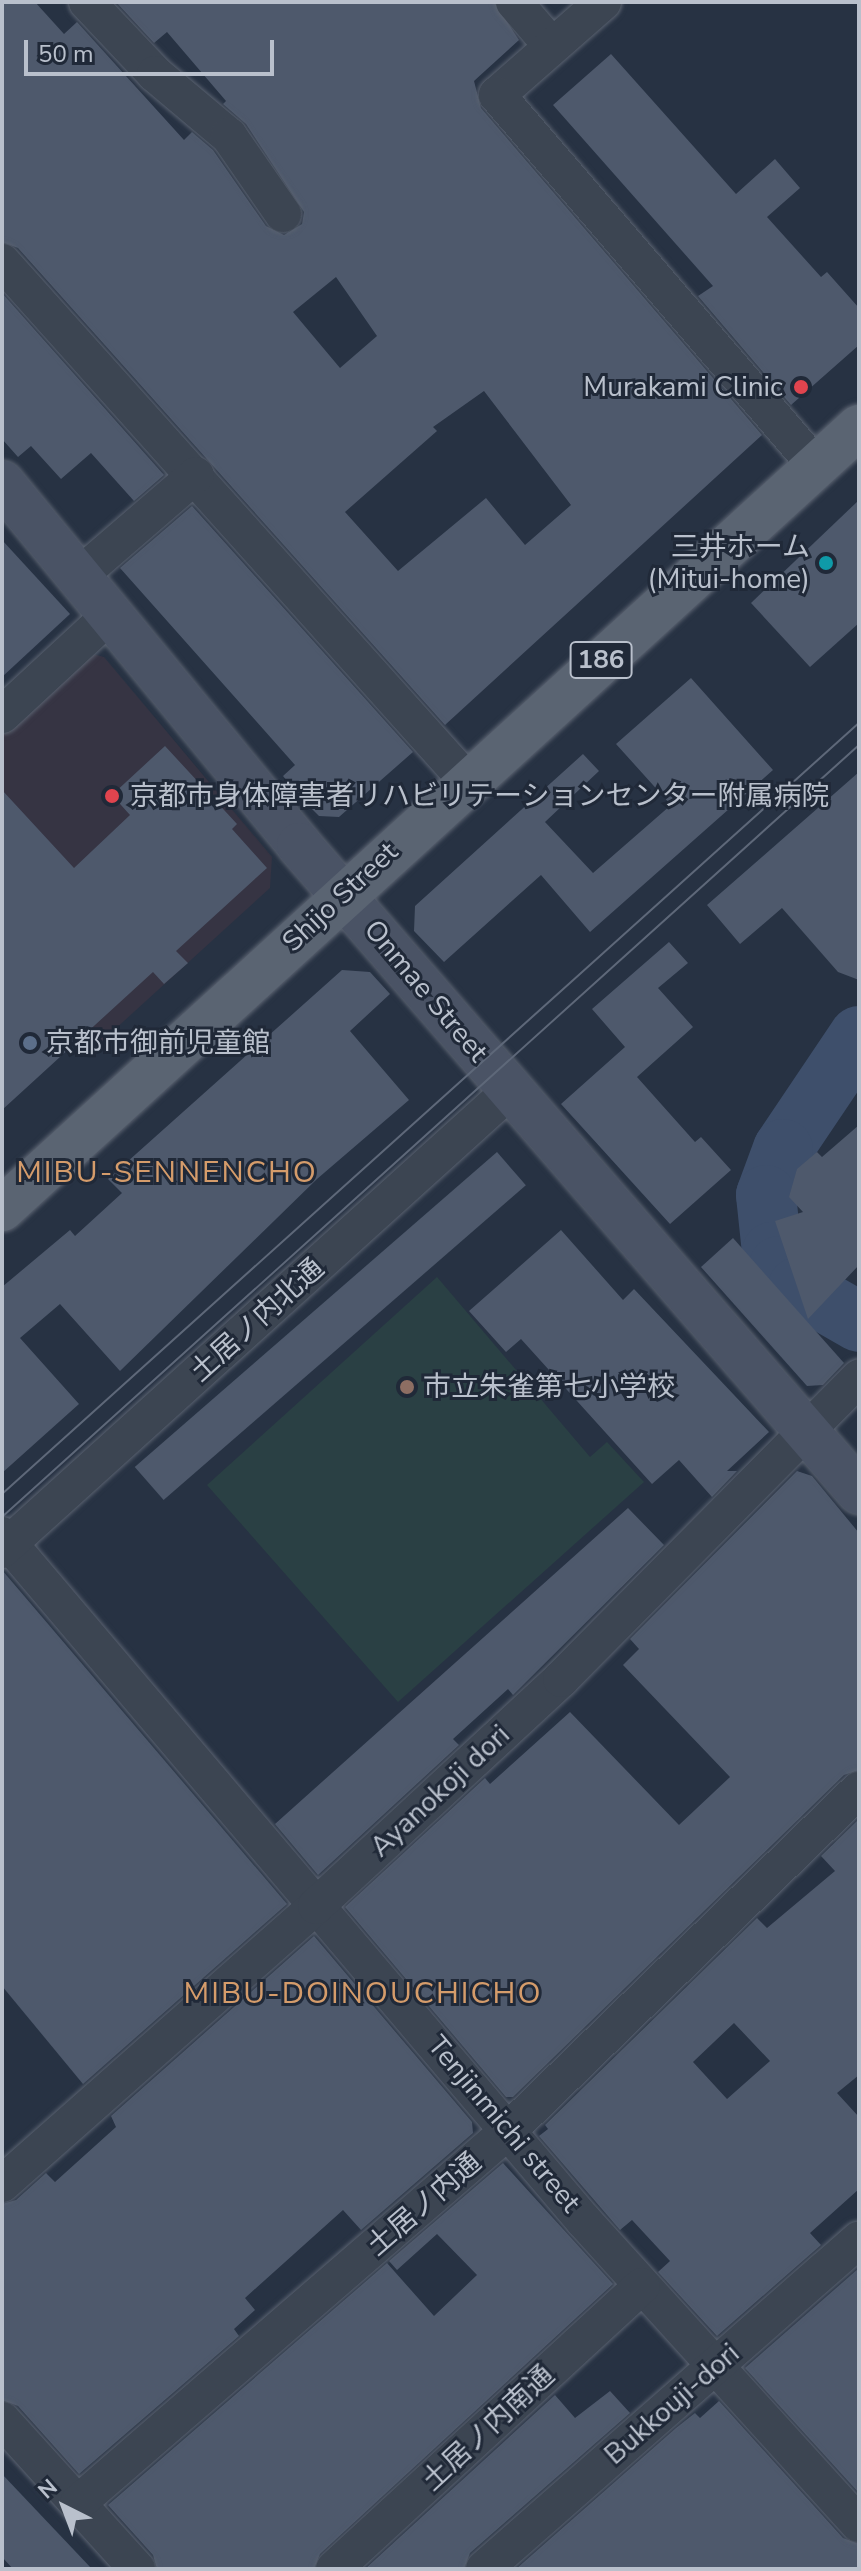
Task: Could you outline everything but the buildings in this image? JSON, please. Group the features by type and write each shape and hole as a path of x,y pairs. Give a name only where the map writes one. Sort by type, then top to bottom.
{"main road":[{"name":"Shijo Street","path":"2,1209 343,893 859,427"}],"street":[{"path":"87,2 155,74 229,136 283,214"},
{"path":"514,2 552,46"},
{"path":"603,2 497,95 816,466"},
{"path":"2,262 467,781"},
{"path":"80,575 196,475"},
{"name":"Onmae Street","path":"2,483 343,893 859,1492"},
{"path":"2,715 112,613"},
{"name":"土居ノ内北通","path":"5,1543 511,1090"},
{"name":"Ayanokoji dori","path":"2,2184 316,1906 561,1679 805,1428 859,1378"},
{"name":"Tenjinmichi street","path":"5,1543 642,2286 859,2524"},
{"name":"土居ノ内通","path":"78,2503 509,2130 859,1790"},
{"name":"Bukkouji-dori","path":"484,2569 859,2240"},
{"name":"土居ノ内南通","path":"334,2569 642,2286"},
{"path":"2,2420 137,2569"}],"shaded area":[{"name":"京都市身体障害者リハビリテーションセンター附属病院","path":"89,653 104,657 272,857 270,888 90,1052 2,955 2,736"}],"green space":[{"path":"437,1277 590,1457 607,1442 644,1482 398,1702 207,1485"}],"waterway":[{"path":"859,1036 783,1149 766,1195 772,1252 779,1266 798,1287 859,1322"}],"tram line":[{"path":"2,1494 859,723"},
{"path":"2,1517 859,745"}],"place":[{"name":"Murakami Clinic","path":"801,387"},
{"name":"三井ホーム (Mitui-home)","path":"826,563"},
{"name":"京都市身体障害者リハビリテーションセンター附属病院","path":"112,796"},
{"name":"京都市御前児童館","path":"30,1043"},
{"name":"市立朱雀第七小学校","path":"407,1387"}],"district":[{"name":"MIBU-SENNENCHO","path":"167,1173"},
{"name":"MIBU-DOINOUCHICHO","path":"363,1994"}]}
